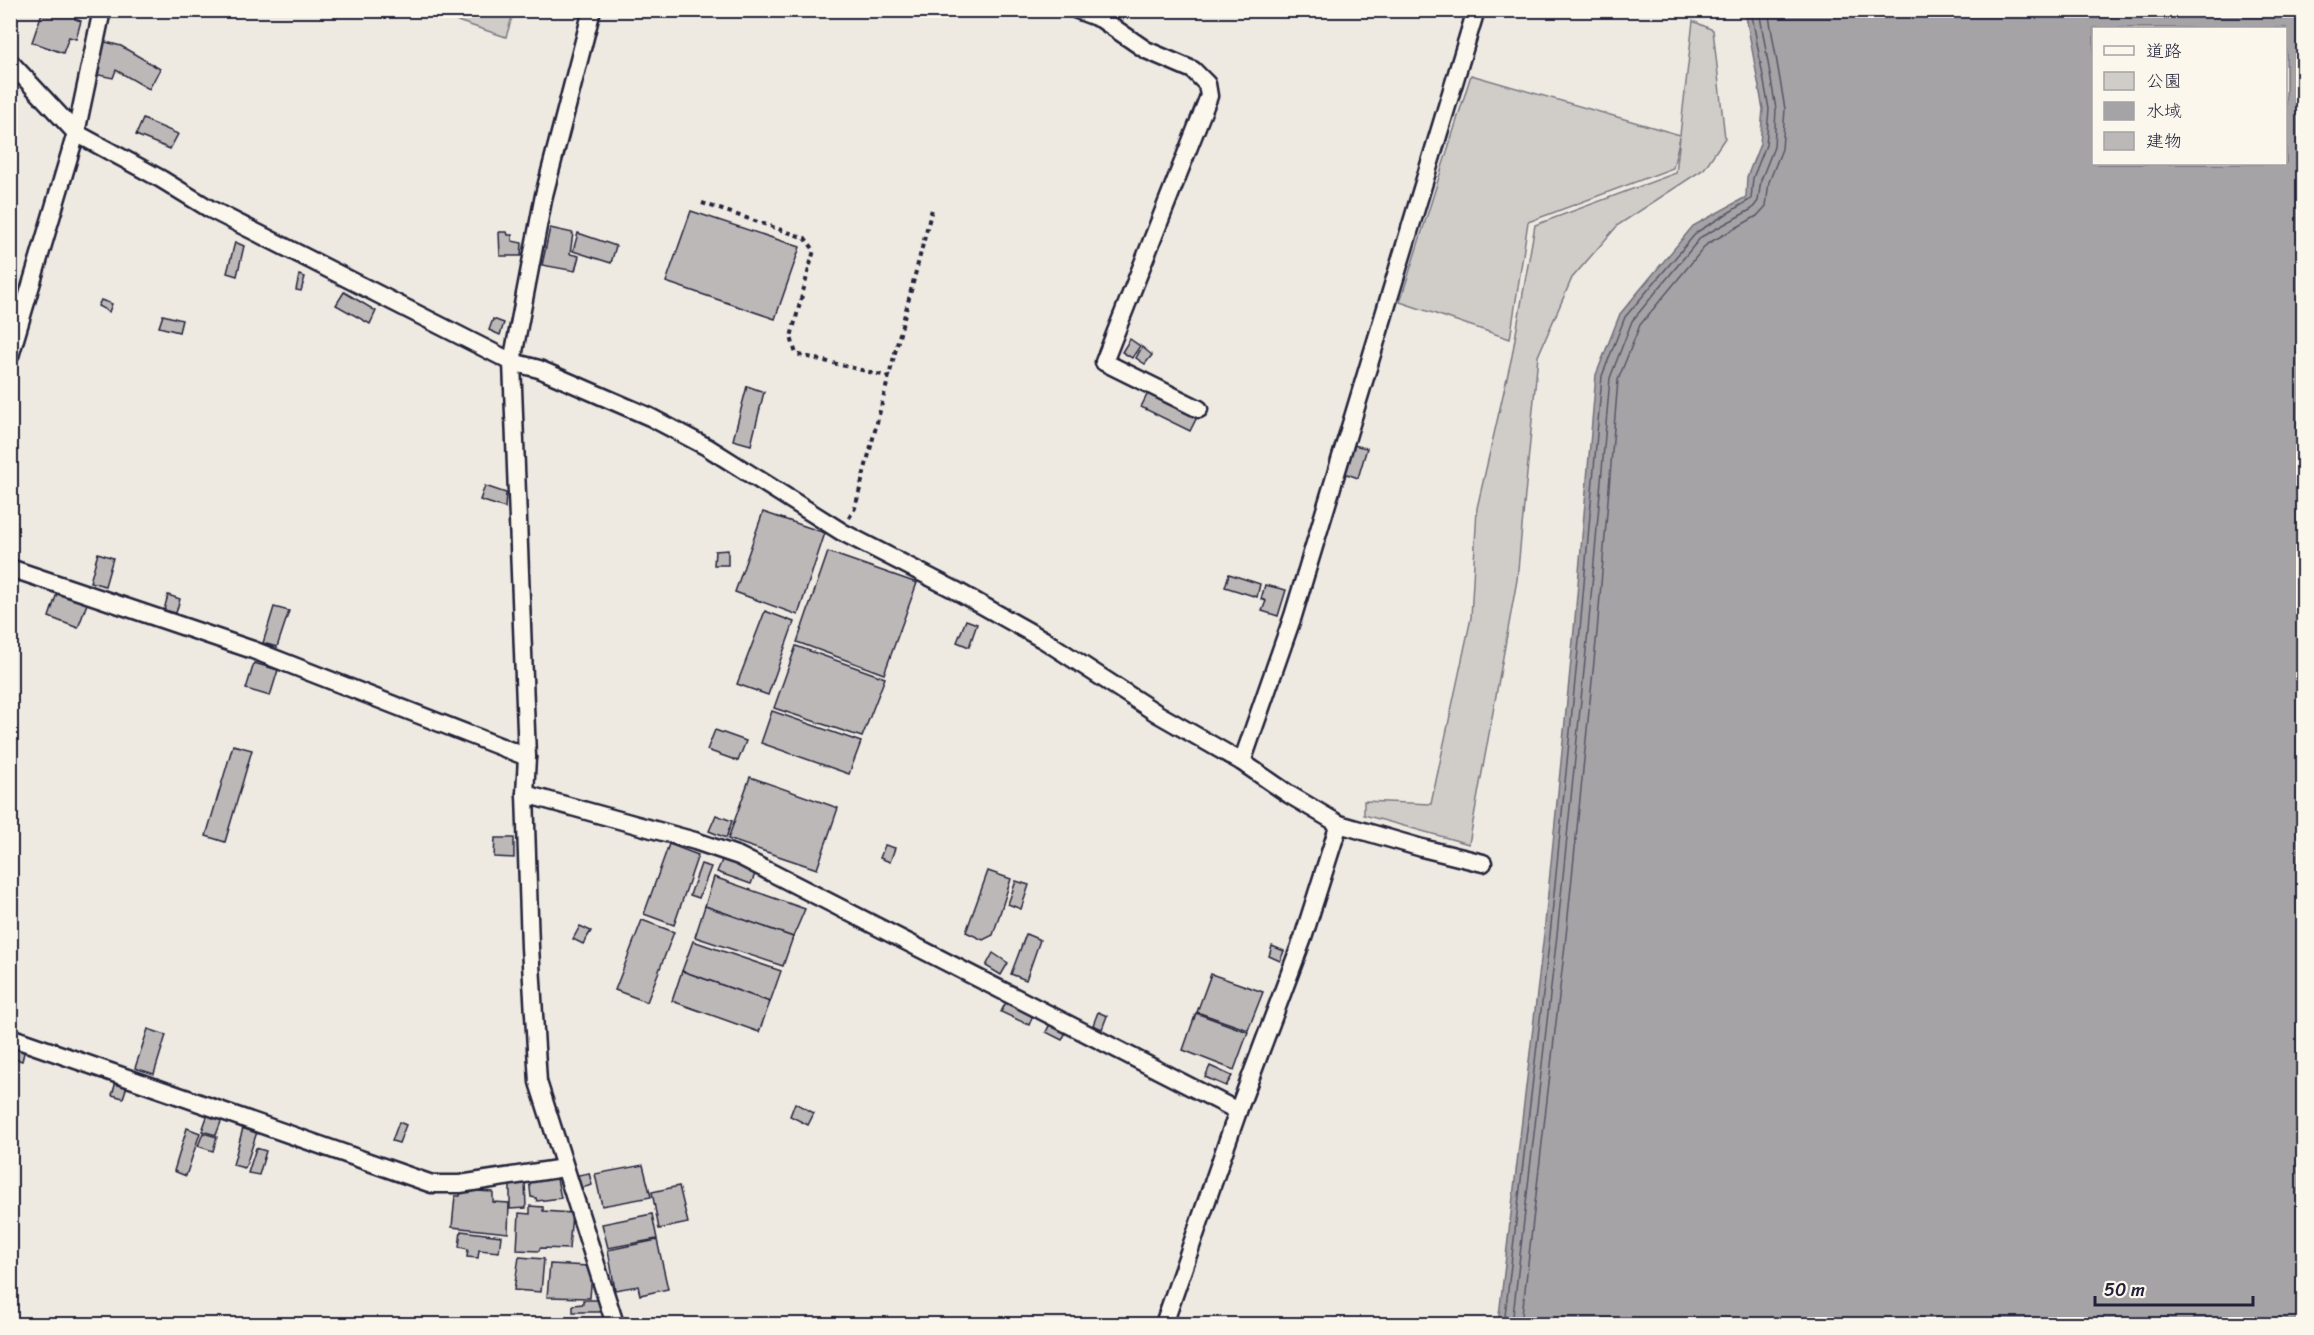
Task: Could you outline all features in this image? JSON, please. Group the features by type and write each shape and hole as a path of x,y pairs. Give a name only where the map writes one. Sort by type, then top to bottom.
{"street":[{"path":"10,356 76,133 102,10"},
{"path":"592,10 544,195 512,362 527,757 525,794 530,947 538,1082 615,1324"},
{"path":"1077,10 1101,20 1146,50 1193,70 1207,84 1209,96 1104,362 1199,409"},
{"path":"1242,762 1293,616 1476,10"},
{"path":"10,62 76,133 161,179 210,209 512,362 539,369 669,427 707,447 842,532 955,590 1044,640 1158,714 1242,762 1338,824 1483,863"},
{"path":"10,568 253,650 527,757"},
{"path":"525,794 694,841 739,856 1238,1111"},
{"path":"1164,1324 1238,1111 1303,938 1338,824"},
{"path":"10,1037 432,1184 460,1184 564,1168"}],"path":[{"path":"702,204 805,238 814,250 791,337 796,354 890,377"},
{"path":"842,532 855,508 932,209"}],"green space":[{"path":"427,11 514,11 506,37"},
{"path":"1693,21 1713,30 1725,138 1704,169 1618,225 1572,278 1538,356 1517,580 1469,844 1364,815 1364,801 1431,804 1471,618 1477,508 1512,356 1535,225 1676,173 1680,137 1673,168 1528,222 1510,339 1400,302 1471,75 1680,135"}],"water":[{"path":"1745,11 2303,11 2303,1324 1498,1324 1544,934 1596,375 1620,314 1693,226 1746,197 1747,177 1760,144 1763,109"}],"building":[{"path":"43,10 77,10 75,19 81,21 76,39 69,37 63,53 32,42"},
{"path":"102,41 121,46 160,69 149,89 116,70 113,78 94,74"},
{"path":"10,74 17,82 10,102"},
{"path":"143,119 178,134 170,149 136,135"},
{"path":"691,211 800,247 775,319 666,282"},
{"path":"550,228 573,233 570,254 579,256 575,271 542,265"},
{"path":"499,232 507,232 508,235 512,235 512,241 522,243 521,256 500,256"},
{"path":"578,233 616,246 611,263 573,251"},
{"path":"235,242 244,246 237,276 227,273"},
{"path":"299,275 305,277 301,291 296,290"},
{"path":"344,292 376,311 370,324 336,305"},
{"path":"101,300 112,304 109,312 98,306"},
{"path":"163,315 182,320 179,332 159,327"},
{"path":"493,319 504,323 500,335 489,330"},
{"path":"1130,339 1140,346 1132,358 1122,352"},
{"path":"1142,347 1152,355 1145,364 1136,358"},
{"path":"747,386 764,392 751,445 733,440"},
{"path":"1150,389 1199,413 1190,431 1141,407"},
{"path":"1353,445 1367,448 1358,478 1344,473"},
{"path":"485,486 506,493 505,508 480,500"},
{"path":"763,512 825,533 798,615 735,592"},
{"path":"728,550 728,565 714,565 715,551"},
{"path":"828,552 917,583 884,674 797,642"},
{"path":"98,553 113,558 105,586 90,582"},
{"path":"1229,574 1260,584 1257,597 1225,587"},
{"path":"1265,585 1286,590 1278,616 1262,611 1266,601 1261,599"},
{"path":"58,590 88,601 78,628 49,617"},
{"path":"168,595 180,599 176,613 164,610"},
{"path":"274,607 289,611 277,647 263,643"},
{"path":"765,611 794,622 768,695 737,684"},
{"path":"966,620 977,624 969,647 957,642"},
{"path":"796,646 885,678 862,737 774,708"},
{"path":"254,663 278,670 270,696 246,689"},
{"path":"772,711 861,742 849,774 761,743"},
{"path":"715,730 746,741 738,761 707,750"},
{"path":"233,745 252,750 225,842 206,836"},
{"path":"750,777 838,808 817,869 728,839"},
{"path":"716,815 732,821 726,838 709,831"},
{"path":"495,838 514,838 514,858 494,857"},
{"path":"669,844 698,855 674,925 644,914"},
{"path":"885,845 895,848 890,862 880,858"},
{"path":"723,858 755,874 751,884 717,872"},
{"path":"701,864 711,867 699,898 690,895"},
{"path":"988,871 1011,879 993,935 983,940 966,932"},
{"path":"714,877 805,909 793,937 705,906"},
{"path":"1016,881 1029,885 1021,909 1008,904"},
{"path":"705,906 793,937 783,966 695,937"},
{"path":"642,920 674,932 647,1002 615,990"},
{"path":"580,926 591,931 583,944 573,939"},
{"path":"1026,934 1040,940 1026,980 1011,974"},
{"path":"693,941 781,971 770,1002 682,971"},
{"path":"1272,946 1284,951 1280,961 1269,956"},
{"path":"993,953 1008,963 1001,975 986,966"},
{"path":"682,971 770,1002 759,1032 672,1001"},
{"path":"1211,974 1263,992 1248,1030 1197,1012"},
{"path":"1006,1002 1033,1015 1029,1025 1001,1012"},
{"path":"1098,1012 1107,1016 1102,1029 1093,1025"},
{"path":"1196,1013 1248,1032 1234,1070 1183,1050"},
{"path":"1051,1022 1067,1030 1062,1040 1046,1032"},
{"path":"148,1029 166,1035 154,1074 135,1068"},
{"path":"10,1044 25,1049 22,1061 10,1057"},
{"path":"1210,1066 1232,1076 1226,1086 1205,1077"},
{"path":"116,1082 127,1086 123,1098 112,1095"},
{"path":"795,1103 814,1113 808,1125 790,1116"},
{"path":"208,1114 222,1119 216,1135 202,1131"},
{"path":"399,1122 406,1125 399,1143 392,1141"},
{"path":"187,1128 200,1133 186,1176 174,1171"},
{"path":"243,1128 257,1132 245,1168 233,1165"},
{"path":"203,1133 217,1137 213,1151 198,1146"},
{"path":"256,1148 266,1151 259,1175 248,1173"},
{"path":"643,1165 651,1197 602,1206 595,1174"},
{"path":"589,1173 592,1185 581,1188 578,1175"},
{"path":"556,1174 561,1198 537,1201 536,1198 531,1197 529,1179"},
{"path":"510,1181 525,1181 526,1208 510,1209"},
{"path":"679,1186 688,1223 659,1229 652,1192"},
{"path":"461,1190 493,1192 493,1202 509,1203 508,1233 452,1227 455,1196 460,1196"},
{"path":"530,1206 543,1207 543,1211 572,1213 569,1249 517,1250 519,1213 530,1214"},
{"path":"652,1214 657,1239 608,1248 602,1224"},
{"path":"461,1231 501,1236 499,1252 479,1250 478,1258 467,1257 468,1249 459,1247"},
{"path":"657,1240 668,1289 640,1295 638,1286 615,1290 608,1250"},
{"path":"519,1257 544,1259 541,1292 514,1290"},
{"path":"550,1264 589,1266 592,1272 590,1298 547,1297"},
{"path":"583,1300 599,1300 602,1312 573,1312 573,1305 583,1304"},
{"path":"834,1317 848,1321 846,1324 831,1324"}]}
